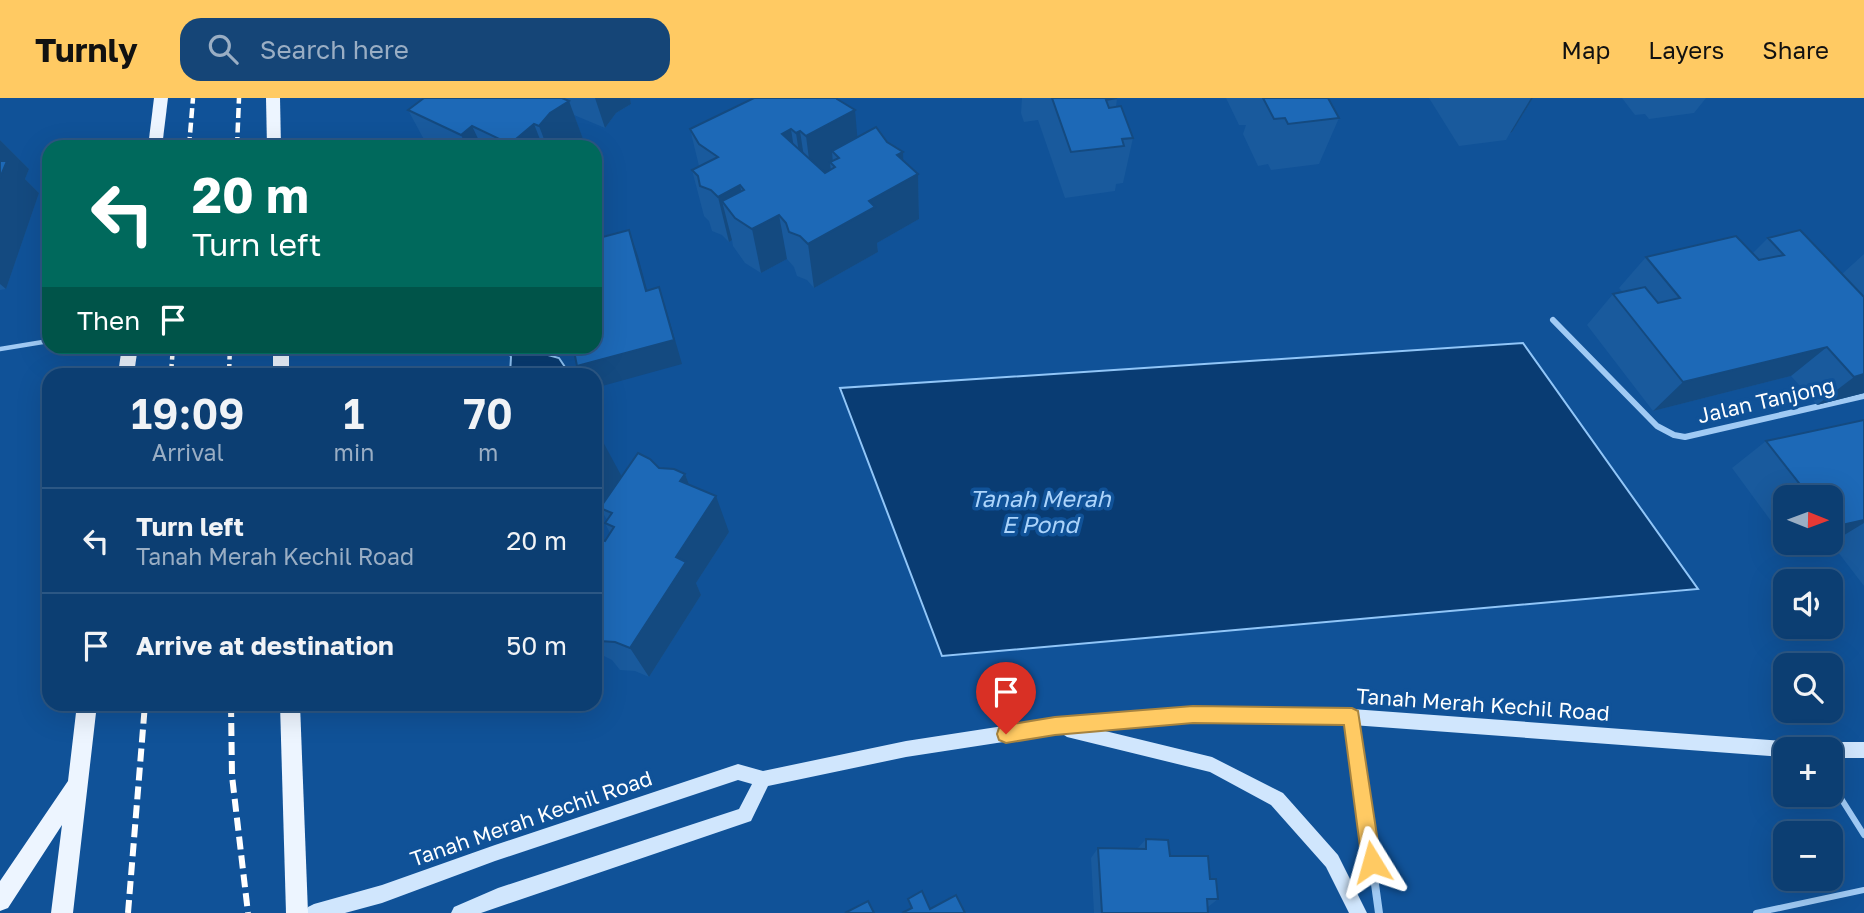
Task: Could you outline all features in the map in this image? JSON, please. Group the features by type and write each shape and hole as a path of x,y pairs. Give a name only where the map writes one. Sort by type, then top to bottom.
{"main road":[{"path":"156,140 161,98"},
{"path":"273,98 274,140"},
{"path":"62,913 86,711"},
{"path":"290,711 296,913"},
{"path":"0,900 77,785"}],"street":[{"name":"Jalan Tanjong","path":"1553,320 1657,426 1674,435 1685,437 1864,396"},
{"name":"Tanah Merah Kechil Road","path":"314,913 382,894 495,853 738,772 763,779 906,749 1055,726 1193,714 1352,717 1773,748"},
{"path":"1352,717 1378,913"},
{"path":"1055,726 1212,765 1277,799 1332,861 1358,913"},
{"path":"1843,750 1863,750"},
{"path":"460,913 498,897 745,814 763,779"},
{"path":"481,913 498,897"}],"lane":[{"path":"0,349 42,342"},
{"path":"1843,802 1864,835"},
{"path":"1756,913 1864,890"}],"water":[{"name":"Tanah Merah E Pond","path":"1523,343 1698,589 942,656 840,388"},
{"path":"510,354 544,354 559,358 565,368 510,368"}],"building":[{"path":"424,98 562,98 569,101 550,113 539,126 534,124 515,140 502,140 472,126 461,135 408,110"},
{"path":"754,98 837,98 855,110 806,136 791,129 782,134 825,173 835,167 830,162 839,158 832,151 876,127 887,142 903,152 897,155 918,174 869,201 875,207 808,244 800,236 789,232 779,215 752,229 735,218 722,201 744,190 740,185 718,197 711,190 700,186 698,176 692,170 718,157 699,144 690,129"},
{"path":"1052,98 1117,98 1106,100 1109,108 1121,106 1133,138 1122,139 1124,146 1071,152"},
{"path":"1263,98 1328,98 1339,118 1288,124 1285,118 1274,119"},
{"path":"0,161 7,161 0,178"},
{"path":"629,230 646,291 659,287 674,340 577,366 575,354 602,354 602,237"},
{"path":"1800,230 1864,297 1864,374 1854,377 1827,347 1683,382 1613,294 1645,287 1658,303 1680,298 1646,257 1736,236 1759,260 1784,255 1768,238"},
{"path":"1864,420 1864,520 1843,525 1843,485 1801,485 1766,441"},
{"path":"638,453 659,468 674,469 685,474 680,481 716,496 676,557 686,562 630,648 615,642 602,641 602,540 605,541 614,527 605,523 612,513 602,509"},
{"path":"1146,839 1168,840 1170,856 1208,856 1210,879 1216,879 1218,899 1207,899 1208,913 1102,913 1098,848 1146,849"},
{"path":"922,891 930,909 956,895 965,913 902,913 912,908 908,899"},
{"path":"868,901 874,913 845,913"}],"railway":[{"path":"190,140 193,98"},
{"path":"237,140 239,98"},
{"path":"171,368 172,354"},
{"path":"229,368 230,354"},
{"path":"128,913 144,711"},
{"path":"231,711 232,776 248,913"}],"route":[{"path":"1006,734 1055,726 1193,714 1352,717 1372,862"}]}
